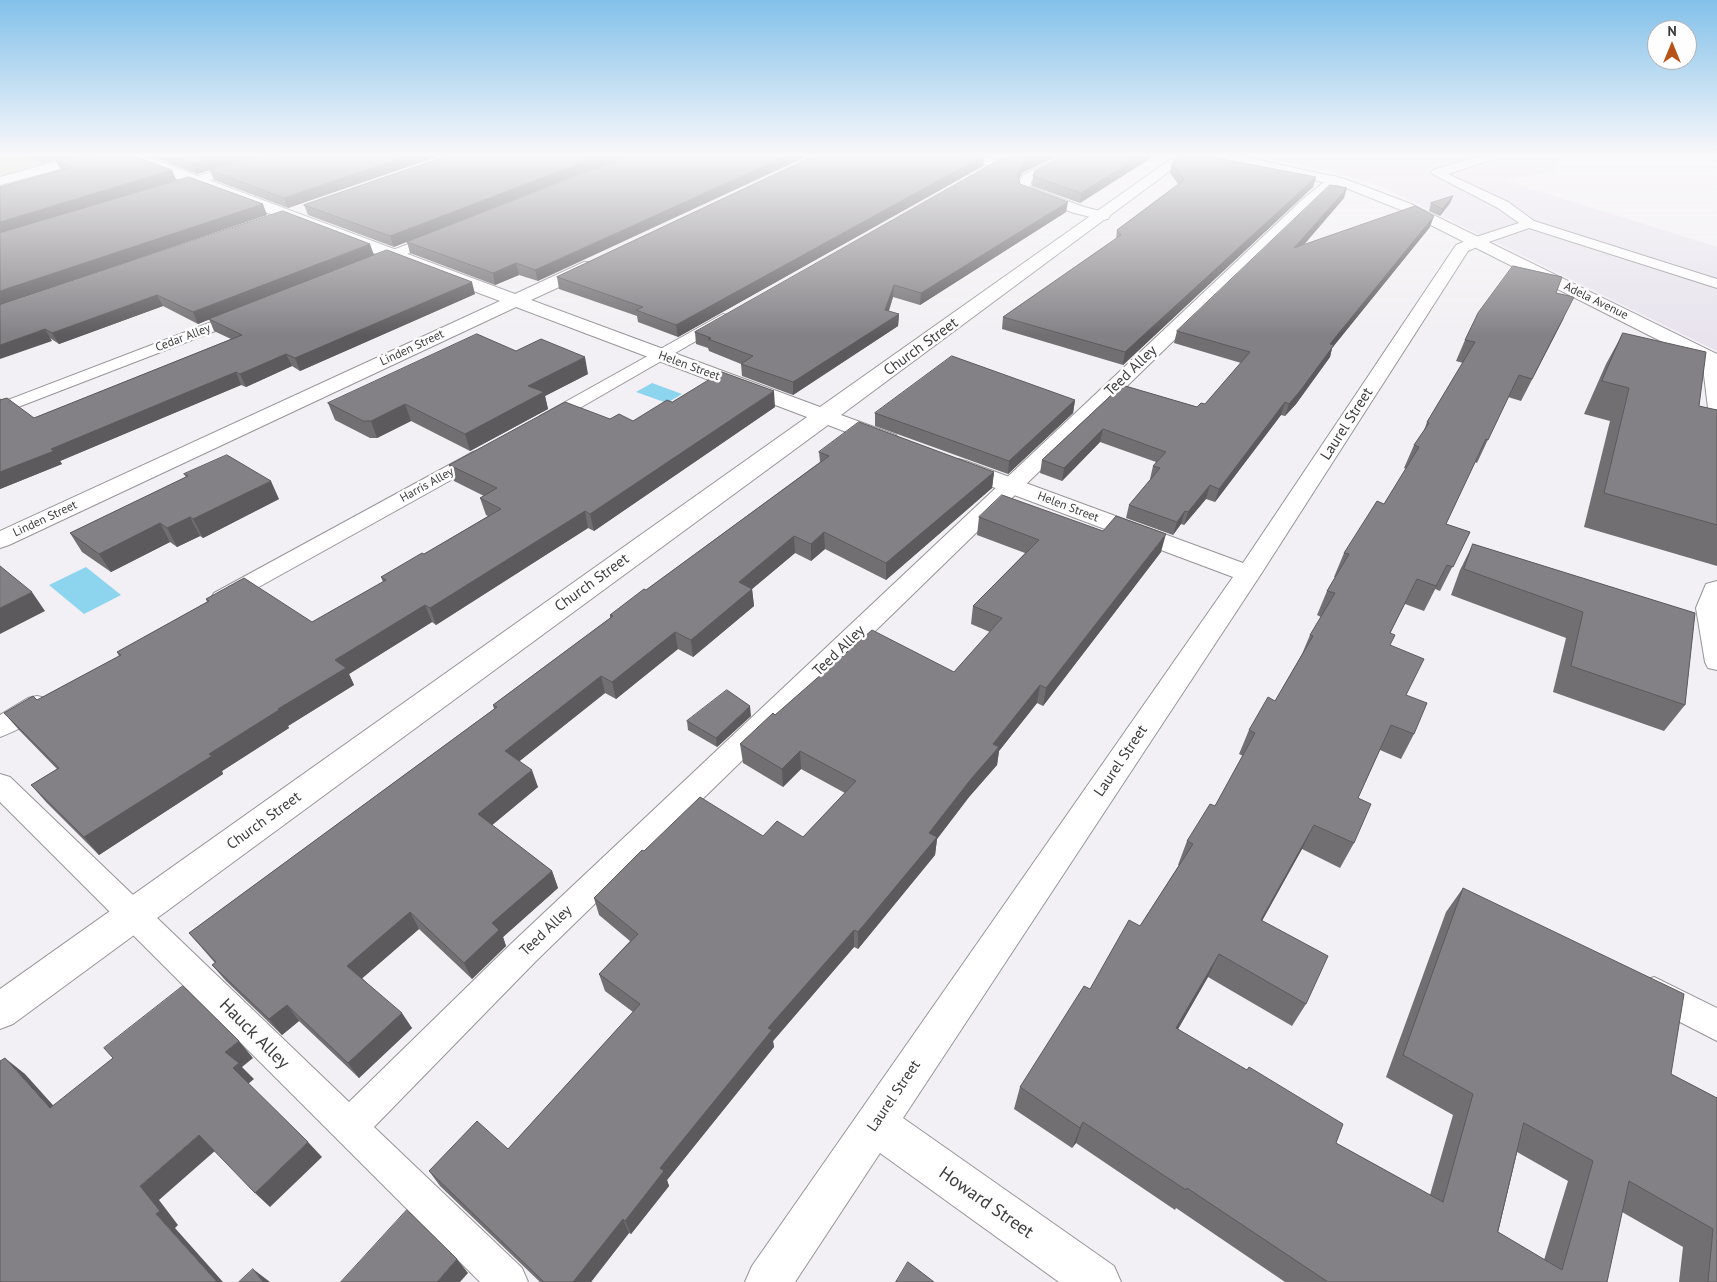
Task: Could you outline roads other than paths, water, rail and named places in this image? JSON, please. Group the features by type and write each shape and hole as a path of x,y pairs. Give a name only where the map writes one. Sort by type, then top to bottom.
{"street":[{"path":"260,224 285,216"},
{"name":"Helen Street","path":"289,216 904,446"},
{"name":"Church Street","path":"0,1011 1104,216"},
{"name":"Adela Avenue","path":"1422,216 1714,360"},
{"name":"Laurel Street","path":"768,1282 1248,574 1462,248 1475,242"},
{"name":"Linden Street","path":"0,540 605,258"},
{"name":"Helen Street","path":"940,459 1248,574"},
{"name":"Howard Street","path":"875,1124 1098,1282"}],"lane":[{"name":"Teed Alley","path":"349,1127 524,952 1294,216"},
{"path":"1518,216 1529,224 1717,284"},
{"path":"1475,242 1529,224"},
{"path":"359,268 449,233"},
{"name":"Cedar Alley","path":"0,409 260,308"},
{"path":"527,430 740,309"},
{"path":"1714,360 1717,408"},
{"name":"Harris Alley","path":"204,607 492,450"},
{"path":"1717,588 1714,589 1707,608 1717,662"},
{"path":"0,726 51,696"},
{"name":"Hauck Alley","path":"0,785 508,1282"},
{"path":"1629,980 1717,1025"}],"water":[{"path":"652,383 682,394 667,403 636,392"},
{"path":"86,567 121,595 84,614 49,585"}]}
